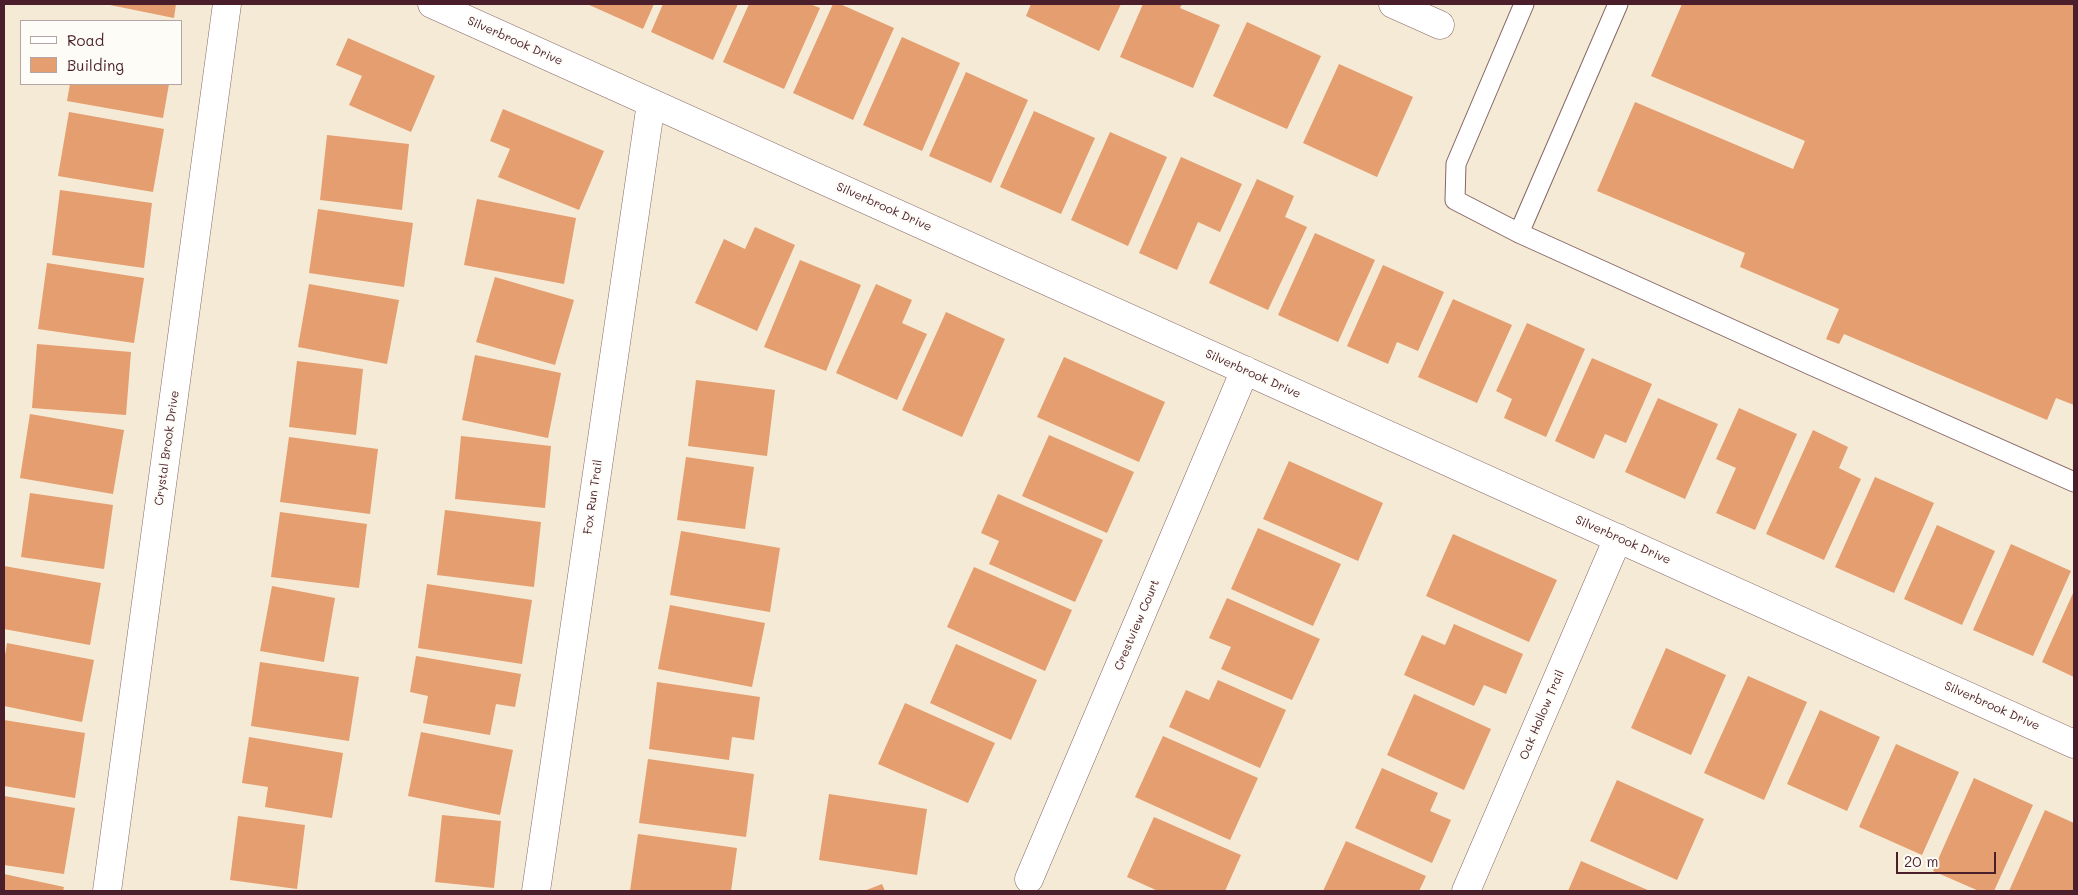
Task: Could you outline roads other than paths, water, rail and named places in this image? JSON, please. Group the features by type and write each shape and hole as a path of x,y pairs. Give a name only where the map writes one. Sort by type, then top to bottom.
{"street":[{"name":"Crystal Brook Drive","path":"107,891 227,4"},
{"name":"Silverbrook Drive","path":"432,4 2074,744"},
{"path":"1393,4 1440,25"},
{"name":"Fox Run Trail","path":"536,891 651,103"},
{"name":"Crestview Court","path":"1029,880 1245,370"},
{"name":"Oak Hollow Trail","path":"1466,891 1618,538"}],"lane":[{"path":"1524,4 1456,164 1455,200 1519,233 2074,482"},
{"path":"1519,233 1618,4"}]}
